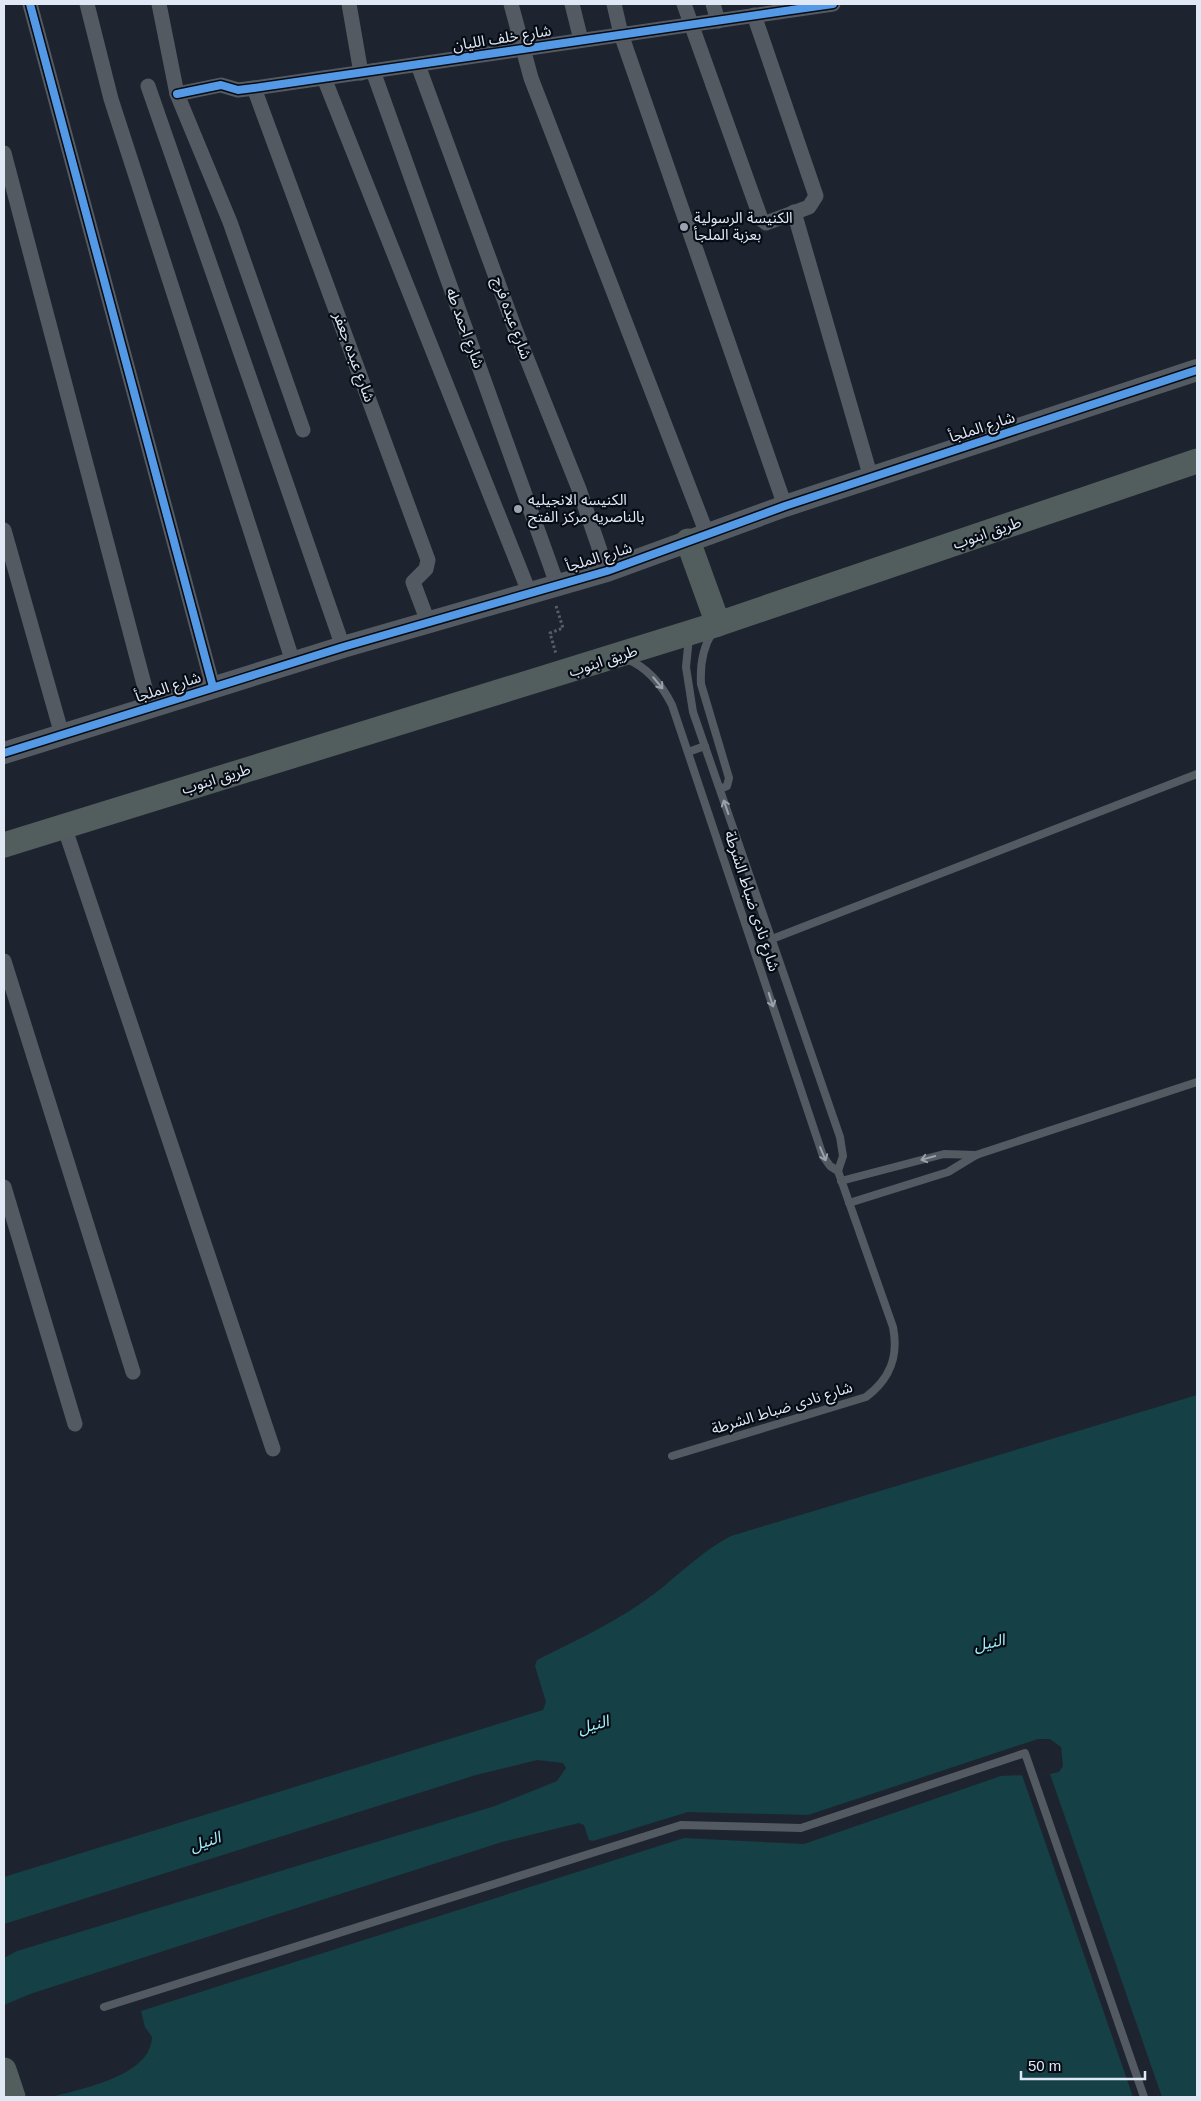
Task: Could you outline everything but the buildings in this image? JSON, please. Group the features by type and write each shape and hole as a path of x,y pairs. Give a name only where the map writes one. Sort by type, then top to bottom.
{"main road":[{"name":"طريق ابنوب","path":"4,845 562,674 718,624 1197,461"},
{"path":"696,543 708,596 718,624"},
{"path":"4,2070 13,2097"}],"street":[{"path":"30,4 213,687"},
{"path":"87,4 111,99 293,662"},
{"path":"159,4 177,94 230,222 303,430"},
{"name":"شارع احمد طه","path":"349,4 367,72 555,592"},
{"path":"511,4 531,78 696,543"},
{"path":"572,4 581,40"},
{"path":"614,4 621,34 785,506"},
{"path":"684,4 760,218 766,223 809,207 816,196 762,11"},
{"path":"713,4 718,20"},
{"name":"شارع خلف الليان","path":"177,94 221,85 238,90 254,88 718,20 762,11 826,4"},
{"name":"شارع عبده فرج","path":"418,65 515,329 579,489 607,571"},
{"path":"324,78 529,592"},
{"path":"148,86 344,647"},
{"name":"شارع عبده جعفر","path":"254,88 428,560 426,569 413,582 428,622"},
{"path":"4,154 150,707"},
{"path":"794,212 872,478"},
{"name":"شارع الملجأ","path":"4,753 293,662 529,592 555,592 607,571 696,543 785,506 1197,370"},
{"path":"4,530 62,735"},
{"path":"64,826 273,1450"},
{"path":"4,961 133,1372"},
{"path":"4,1187 75,1424"}],"lane":[{"path":"718,624 705,647 700,672 729,778 727,786 720,789"},
{"name":"شارع نادى ضباط الشرطة","path":"672,1456 866,1397 883,1382 893,1362 896,1350 894,1333 838,1171 843,1156 840,1137 693,712 687,684 686,667 689,633"},
{"name":"شارع نادى ضباط الشرطة","path":"618,656 641,667 660,684 672,705 823,1156 830,1166 838,1171"},
{"path":"688,752 705,746"},
{"path":"772,939 1197,774"},
{"path":"849,1203 948,1172 976,1155 1197,1082"},
{"path":"841,1181 944,1154 976,1155"},
{"path":"104,2008 681,1825 801,1828 1025,1753 1144,2097"}],"path":[{"path":"555,592 563,628 550,633 562,674"}],"water":[{"name":"النيل","path":"1197,1395 1197,2097 52,2097 113,2078 128,2071 140,2062 149,2050 152,2037 145,2027 141,2011 684,1838 804,1844 1001,1776 1059,1772 1063,1766 1061,1747 1050,1739 1038,1739 808,1815 688,1812 593,1841 589,1840 584,1825 579,1823 502,1842 30,1994 4,2005 4,1958 17,1951 495,1806 557,1781 566,1768 563,1763 537,1760 476,1775 4,1924 4,1877 543,1710 546,1702 535,1666 537,1660 626,1613 654,1594 710,1549 731,1536"}],"pier":[{"path":"1050,1774 1162,2097 1133,2097 1022,1775"}],"cycle path":[{"path":"30,4 213,687"},
{"path":"177,94 221,85 238,90 254,88 833,4"},
{"path":"4,753 343,647 607,571 785,506 1197,370"}],"place":[{"name":"الكنيسة الرسولية بعزبة الملجأ","path":"684,227"},
{"name":"الكنيسه الانجيليه بالناصريه مركز الفتح","path":"518,509"}]}
